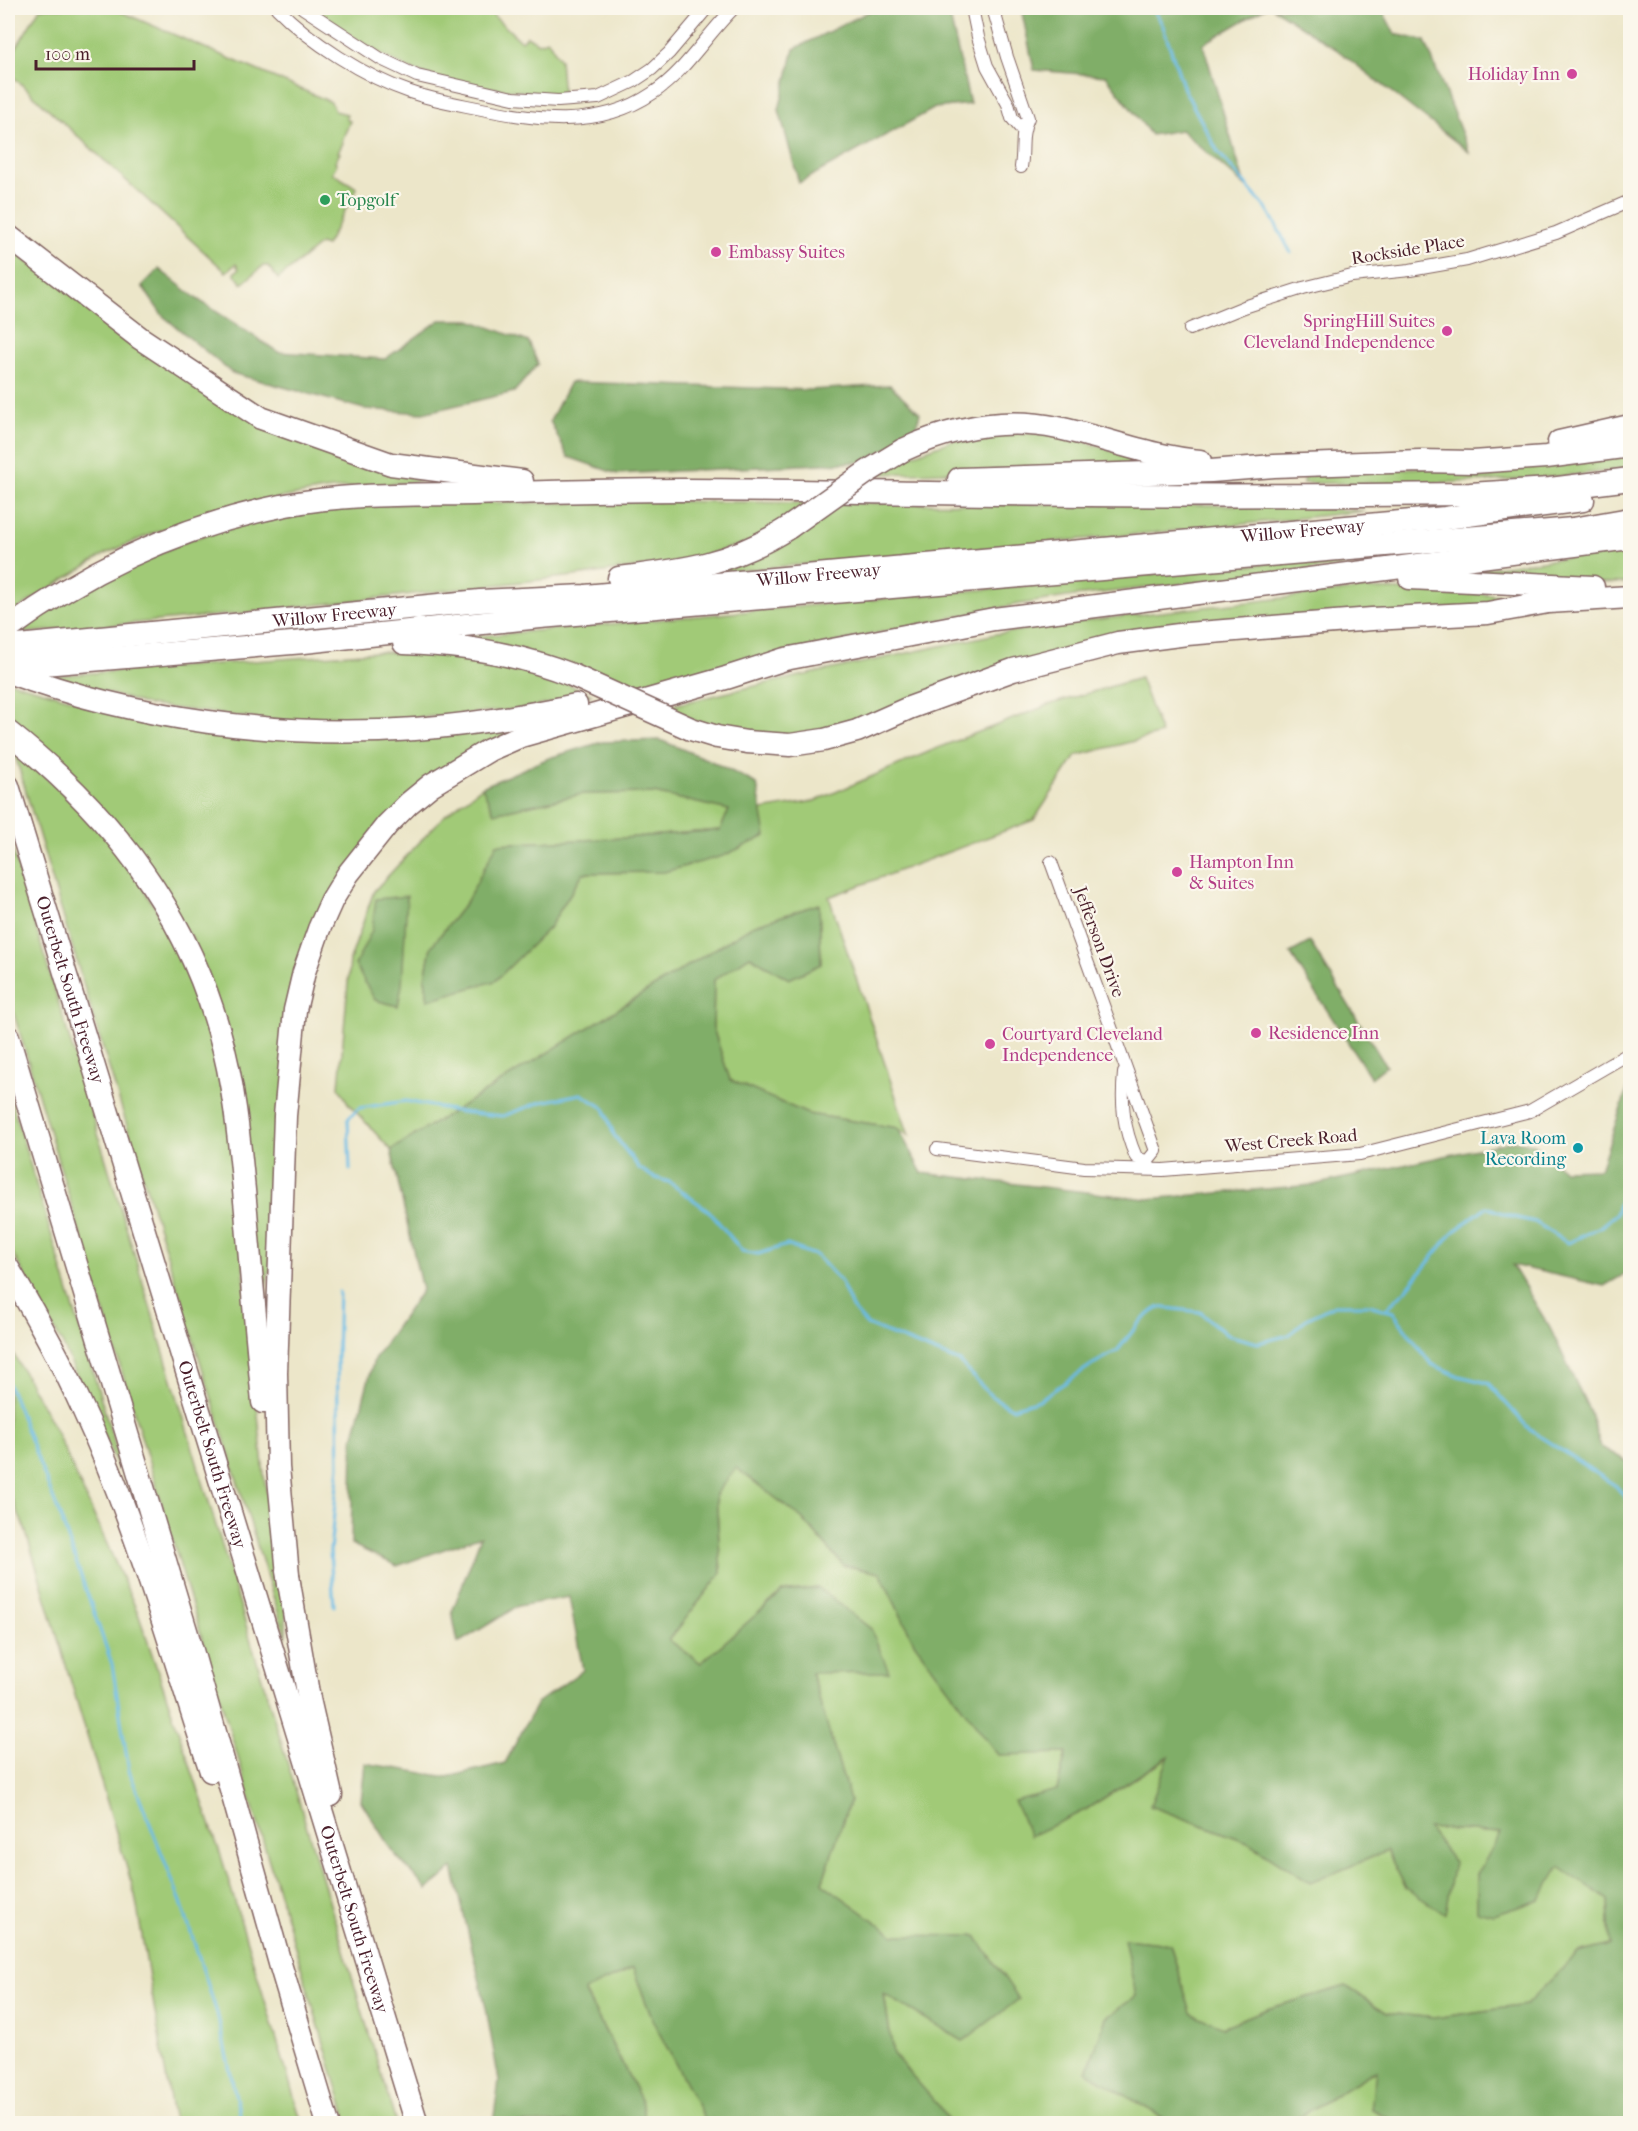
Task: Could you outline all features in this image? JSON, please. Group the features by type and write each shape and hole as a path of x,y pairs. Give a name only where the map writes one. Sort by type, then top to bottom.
{"highway":[{"path":"8,236 140,338 261,418 391,464 592,490"},
{"path":"480,601 574,583 702,566 734,556 755,548 788,528 867,472 903,450 927,439 977,426 1000,423 1035,425 1056,428 1186,460 1274,466"},
{"path":"1420,460 1556,443 1630,426"},
{"path":"796,490 843,484 1211,471 1274,466 1420,460 1473,462 1630,446"},
{"path":"8,629 66,589 111,564 154,545 208,525 250,513 315,500 371,495 592,490 796,490 933,494 1470,494 1550,489 1630,479"},
{"name":"Willow Freeway","path":"8,667 141,645 480,601 585,596 1445,518 1541,507 1630,493"},
{"name":"Willow Freeway","path":"8,647 304,642 540,617 1573,530 1630,519"},
{"path":"289,1585 281,1513 276,1428 276,1362 285,1116 295,1010 318,929 332,900 367,848 409,802 453,770 489,750 553,726 726,678 785,659 994,619 1630,538"},
{"path":"1292,582 1410,578 1630,589"},
{"path":"304,642 397,642 498,652 572,675 692,729 717,737 790,745 824,740 857,731 909,708 1013,670 1118,643 1188,634 1372,619 1488,613 1548,602 1630,597"},
{"path":"8,672 38,684 88,698 180,717 276,729 362,731 413,729 519,717 681,684 726,678"},
{"path":"8,732 36,754 91,806 143,871 181,934 208,998 219,1032 228,1068 237,1123 267,1443 289,1585 309,1699 368,1957"},
{"name":"Outerbelt South Freeway","path":"8,786 264,1626 368,1957 417,2124"},
{"path":"8,1037 193,1654 281,1967 328,2124"},
{"path":"8,1268 70,1382 134,1533 239,1859 281,1967"}],"street":[{"path":"277,8 331,51 374,76 410,92 521,116 555,120 604,115 620,110 653,93 691,58 734,8"},
{"path":"303,8 381,59 417,76 523,99 558,101 598,98 634,81 652,69 669,53 707,8"},
{"path":"972,8 981,50 987,66 1008,104 1012,118 1022,130"},
{"path":"993,8 1028,118 1022,130 1022,167"},
{"path":"987,66 1007,57"},
{"path":"521,116 523,99"},
{"name":"Rockside Place","path":"1190,329 1244,307 1303,288 1352,276 1410,270 1467,260 1556,233 1630,201"},
{"name":"Jefferson Drive","path":"1051,862 1156,1151 1148,1166 1136,1157 1124,1121 1122,1108 1125,1068"},
{"name":"West Creek Road","path":"937,1149 1084,1168 1148,1166 1163,1170 1360,1154 1530,1111 1630,1053"}],"green space":[{"path":"40,8 112,8 331,102 335,111 347,114 346,119 350,121 332,173 357,188 326,246 320,244 278,279 268,266 263,266 242,284 234,273 239,269 236,264 226,272 8,72 16,48"},
{"path":"313,8 485,8 521,41 527,36 538,43 548,40 560,60 563,96 475,86 423,74 365,45"},
{"path":"876,8 948,8 970,104 935,108 799,183 779,110 794,49"},
{"path":"1021,8 1265,8 1203,44 1245,186 1181,130 1151,135 1106,76 1034,70"},
{"path":"1273,8 1381,8 1395,34 1425,41 1469,152 1336,49"},
{"path":"8,249 313,446 422,481 324,490 224,508 151,534 105,554 8,615"},
{"path":"159,269 197,299 278,352 385,359 440,320 470,320 529,342 538,364 514,392 423,413 364,409 232,373 162,315 142,286"},
{"path":"570,382 810,390 890,385 920,413 914,434 863,462 617,474 568,457 550,421"},
{"path":"976,432 1060,434 1161,466 878,474 904,458"},
{"path":"1630,452 1630,468 1549,477 1426,483 1303,483 1304,476"},
{"path":"423,502 812,503 760,539 685,561 574,576 235,614 13,634 88,587 188,540 289,512"},
{"path":"839,503 1253,505 1366,511 1205,528 686,575"},
{"path":"1495,549 1074,596 1014,605 621,690 458,638 1336,557"},
{"path":"1630,549 1630,583 1533,582 1454,573"},
{"path":"1364,589 1479,593 1521,598 1525,603 1147,633 865,721 780,738 717,730 661,708 996,634 1091,620"},
{"path":"377,652 425,653 533,667 591,695 522,709 317,726 148,705 51,676"},
{"path":"1140,678 1161,734 1076,756 1034,820 829,897 909,1136 898,1128 808,1114 730,1080 713,1028 714,980 750,956 789,979 821,964 819,904 752,926 391,1150 348,1103 339,1087 350,960 374,891 444,816 482,787 494,813 583,794 654,793 729,810 720,830 624,838 497,844 467,901 431,947 425,978 428,1000 549,928 583,873 664,872 765,836 761,810 815,801 940,747 1051,704"},
{"path":"8,681 145,720 479,733 521,728 433,773 308,935 270,1269 262,1296 192,937 8,724"},
{"path":"660,740 711,761 757,784 766,836 723,856 664,872 583,873 549,928 495,981 428,1000 425,978 431,947 467,901 497,844 624,838 720,830 729,810 654,793 583,794 494,813 482,787 549,758 602,742"},
{"path":"12,745 109,835 182,950 225,1078 264,1476 286,1613 286,1638 93,1016"},
{"path":"8,835 396,2123 348,2123 8,994"},
{"path":"407,896 402,985 398,1006 375,1000 355,965 372,930 376,899"},
{"path":"819,904 821,964 789,979 750,956 714,980 713,1028 730,1080 808,1114 898,1128 922,1173 1147,1199 1313,1185 1513,1141 1534,1144 1564,1170 1600,1169 1630,1082 1630,1271 1604,1286 1512,1265 1550,1328 1589,1410 1601,1447 1630,1463 1630,2123 1484,2124 1463,2117 1444,2123 1399,2123 1371,2109 1376,2070 1303,2115 1274,2124 1171,2123 1087,2072 1106,2018 1136,1996 1124,1939 1170,1944 1191,2013 1223,2027 1267,2009 1346,1986 1387,2013 1434,2018 1526,2005 1578,1953 1610,1945 1608,1900 1559,1867 1540,1900 1493,1915 1477,1911 1477,1875 1501,1833 1428,1828 1454,1862 1445,1914 1406,1888 1387,1851 1310,1883 1248,1842 1150,1806 1169,1756 1085,1810 1030,1836 1014,1801 1057,1790 1066,1753 998,1755 915,1644 880,1573 843,1565 802,1518 736,1468 716,1494 721,1573 669,1640 701,1663 782,1592 819,1588 871,1629 889,1672 811,1673 850,1800 822,1883 894,1935 976,1936 1019,1999 963,2041 884,1994 893,2054 938,2105 950,2123 707,2123 653,2021 633,1968 584,1991 641,2100 645,2123 493,2123 499,2081 486,2008 453,1868 427,1890 392,1851 361,1801 365,1763 447,1777 505,1763 537,1703 583,1670 569,1597 518,1606 458,1643 452,1612 481,1536 397,1566 351,1544 353,1439 374,1359 422,1290 391,1150 752,926"},
{"path":"1310,942 1386,1066 1371,1078 1290,953"},
{"path":"8,1091 121,1465 118,1467 62,1343 8,1245"},
{"path":"8,1344 55,1429 138,1613 222,1859 302,2123 174,2123 135,1895 25,1529 8,1490"},
{"path":"736,1467 802,1518 843,1565 880,1573 915,1644 1066,1753 1057,1790 1085,1810 1170,1756 1151,1806 1248,1842 1310,1883 1387,1851 1406,1888 1427,1828 1502,1833 1477,1875 1559,1866 1608,1900 1610,1945 1578,1953 1527,2005 1434,2018 1387,2013 1346,1986 1267,2009 1223,2027 1191,2014 1170,1944 1125,1939 1136,1996 1106,2018 1087,2072 1171,2123 943,2123 893,2054 884,1993 976,1937 894,1935 822,1883 850,1800 811,1673 871,1629 818,1588 782,1592 701,1663 669,1640 721,1573 716,1494"},
{"path":"633,1968 653,2021 707,2123 645,2123 641,2100 584,1990"},
{"path":"1377,2069 1371,2109 1399,2123 1269,2124 1311,2110"}],"waterway":[{"path":"1153,8 1163,26 1184,89 1218,152 1269,212 1291,253"},
{"path":"350,1170 348,1119 359,1108 406,1101 461,1112 503,1116 541,1102 581,1094 604,1108 614,1135 639,1168 653,1177 669,1182 709,1211 742,1251 758,1254 787,1245 817,1256 841,1282 852,1308 867,1325 960,1362 991,1396 1012,1408 1039,1400 1117,1351 1139,1323 1158,1307 1200,1312 1227,1335 1258,1343 1289,1335 1305,1320 1334,1305 1369,1305 1393,1312 1431,1364 1459,1376 1488,1383 1530,1430 1616,1486 1630,1503"},
{"path":"1385,1310 1406,1290 1452,1233 1486,1207 1535,1222 1568,1243 1600,1227 1616,1214 1630,1171"},
{"path":"334,1606 330,1551 339,1466 337,1357 339,1292"},
{"path":"8,1383 59,1513 112,1664 129,1771 181,1902 217,2013 242,2124"}],"place":[{"name":"Holiday Inn","path":"1572,74"},
{"name":"Topgolf","path":"325,200"},
{"name":"Embassy Suites","path":"716,252"},
{"name":"SpringHill Suites Cleveland Independence","path":"1447,331"},
{"name":"Hampton Inn & Suites","path":"1177,872"},
{"name":"Residence Inn","path":"1256,1033"},
{"name":"Courtyard Cleveland Independence","path":"990,1044"},
{"name":"Lava Room Recording","path":"1578,1148"}]}
